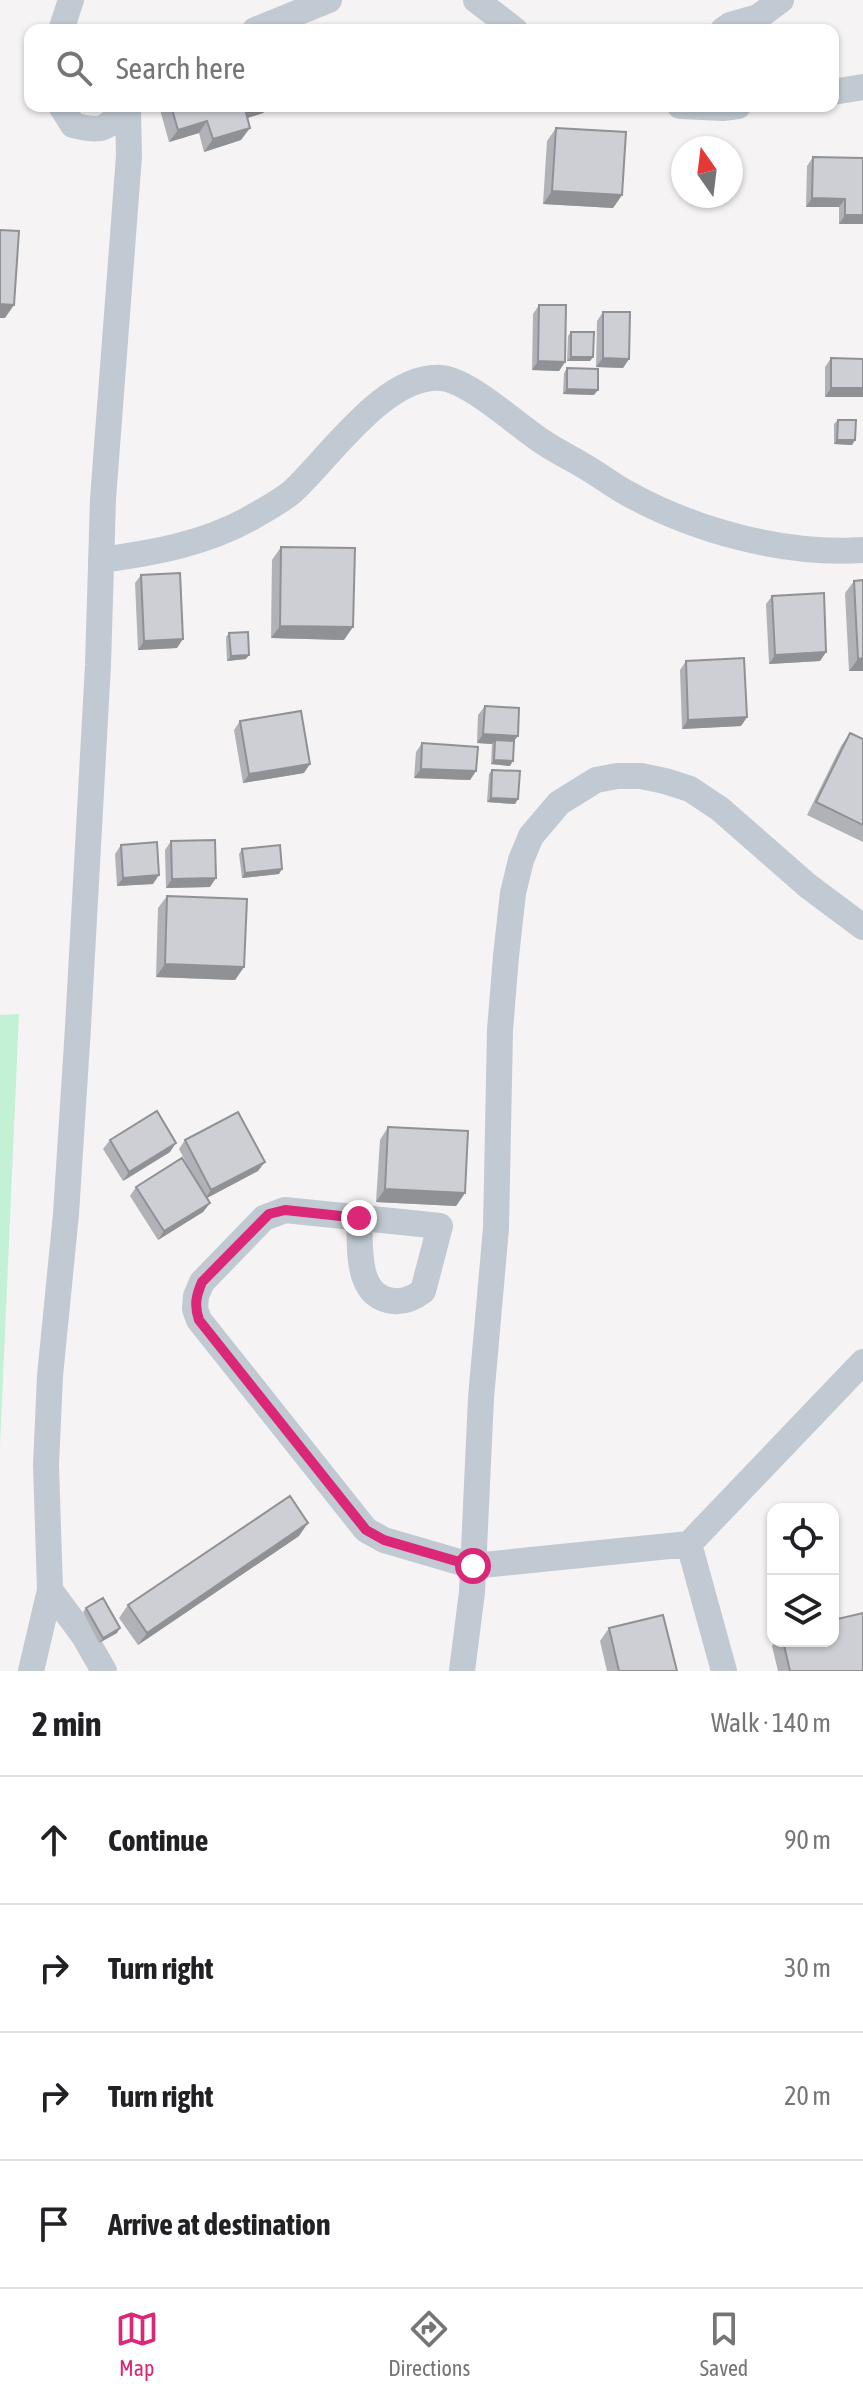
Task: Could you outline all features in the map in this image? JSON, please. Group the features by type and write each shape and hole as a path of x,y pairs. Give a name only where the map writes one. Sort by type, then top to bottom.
{"street":[{"path":"63,24 71,0"},
{"path":"270,24 329,0"},
{"path":"476,0 507,24"},
{"path":"734,24 758,17 781,0"},
{"path":"839,91 863,87"},
{"path":"65,112 73,125 103,130 125,112"},
{"path":"31,1671 50,1590 46,1465 49,1391 66,1214 79,1011 98,665 103,499 130,112"},
{"path":"101,560 155,552 200,540 253,517 289,495 380,402 410,384 441,378 458,382 544,443 625,492 662,510 705,527 764,542 810,550 863,550"},
{"path":"462,1671 472,1592 480,1413 496,1228 503,986 513,893 531,836 559,803 596,780 641,776 665,781 690,789 720,809 808,886 863,927"},
{"path":"359,1218 285,1210 269,1214 202,1282 195,1309 199,1320 366,1530 384,1540 473,1566 689,1544 863,1362"},
{"path":"689,1544 724,1671"},
{"path":"50,1590 84,1636 104,1671"}],"green space":[{"path":"19,1014 0,1446 0,1015"}],"building":[{"path":"173,112 246,112 250,128 213,139 207,121 178,130"},
{"path":"556,128 626,132 622,195 552,191"},
{"path":"813,157 863,158 863,215 845,215 845,199 812,198"},
{"path":"0,230 19,231 14,305 0,304"},
{"path":"539,305 566,305 565,362 538,361"},
{"path":"603,312 630,312 629,359 603,358"},
{"path":"571,332 594,332 593,357 571,357"},
{"path":"831,358 863,359 863,388 831,388"},
{"path":"567,368 598,369 598,390 567,389"},
{"path":"838,420 856,420 855,440 837,440"},
{"path":"281,547 355,548 353,627 280,626"},
{"path":"180,573 183,639 144,641 141,575"},
{"path":"863,580 863,658 858,659 854,581"},
{"path":"824,593 826,652 775,655 772,596"},
{"path":"248,632 249,655 231,656 229,633"},
{"path":"744,658 747,717 688,720 686,661"},
{"path":"485,706 519,708 518,736 483,734"},
{"path":"301,711 310,764 249,774 240,721"},
{"path":"850,733 863,739 863,825 816,802"},
{"path":"495,740 514,741 513,761 494,760"},
{"path":"422,743 478,747 476,771 421,769"},
{"path":"492,770 520,771 518,799 491,798"},
{"path":"215,840 216,878 172,879 171,841"},
{"path":"157,842 159,875 123,878 121,845"},
{"path":"280,845 282,869 245,873 242,849"},
{"path":"167,896 247,899 244,967 165,964"},
{"path":"157,1111 176,1143 129,1172 110,1140"},
{"path":"238,1112 265,1162 211,1190 185,1140"},
{"path":"388,1127 468,1131 465,1193 385,1189"},
{"path":"182,1158 210,1203 164,1231 136,1187"},
{"path":"290,1496 308,1523 147,1633 128,1605"},
{"path":"103,1598 120,1628 103,1638 86,1608"},
{"path":"863,1613 863,1671 790,1671 784,1647 839,1647 839,1619"},
{"path":"663,1615 677,1671 619,1671 609,1628"}],"route":[{"path":"359,1218 285,1210 269,1214 202,1282 195,1309 199,1320 366,1530 384,1540 473,1566"}]}
